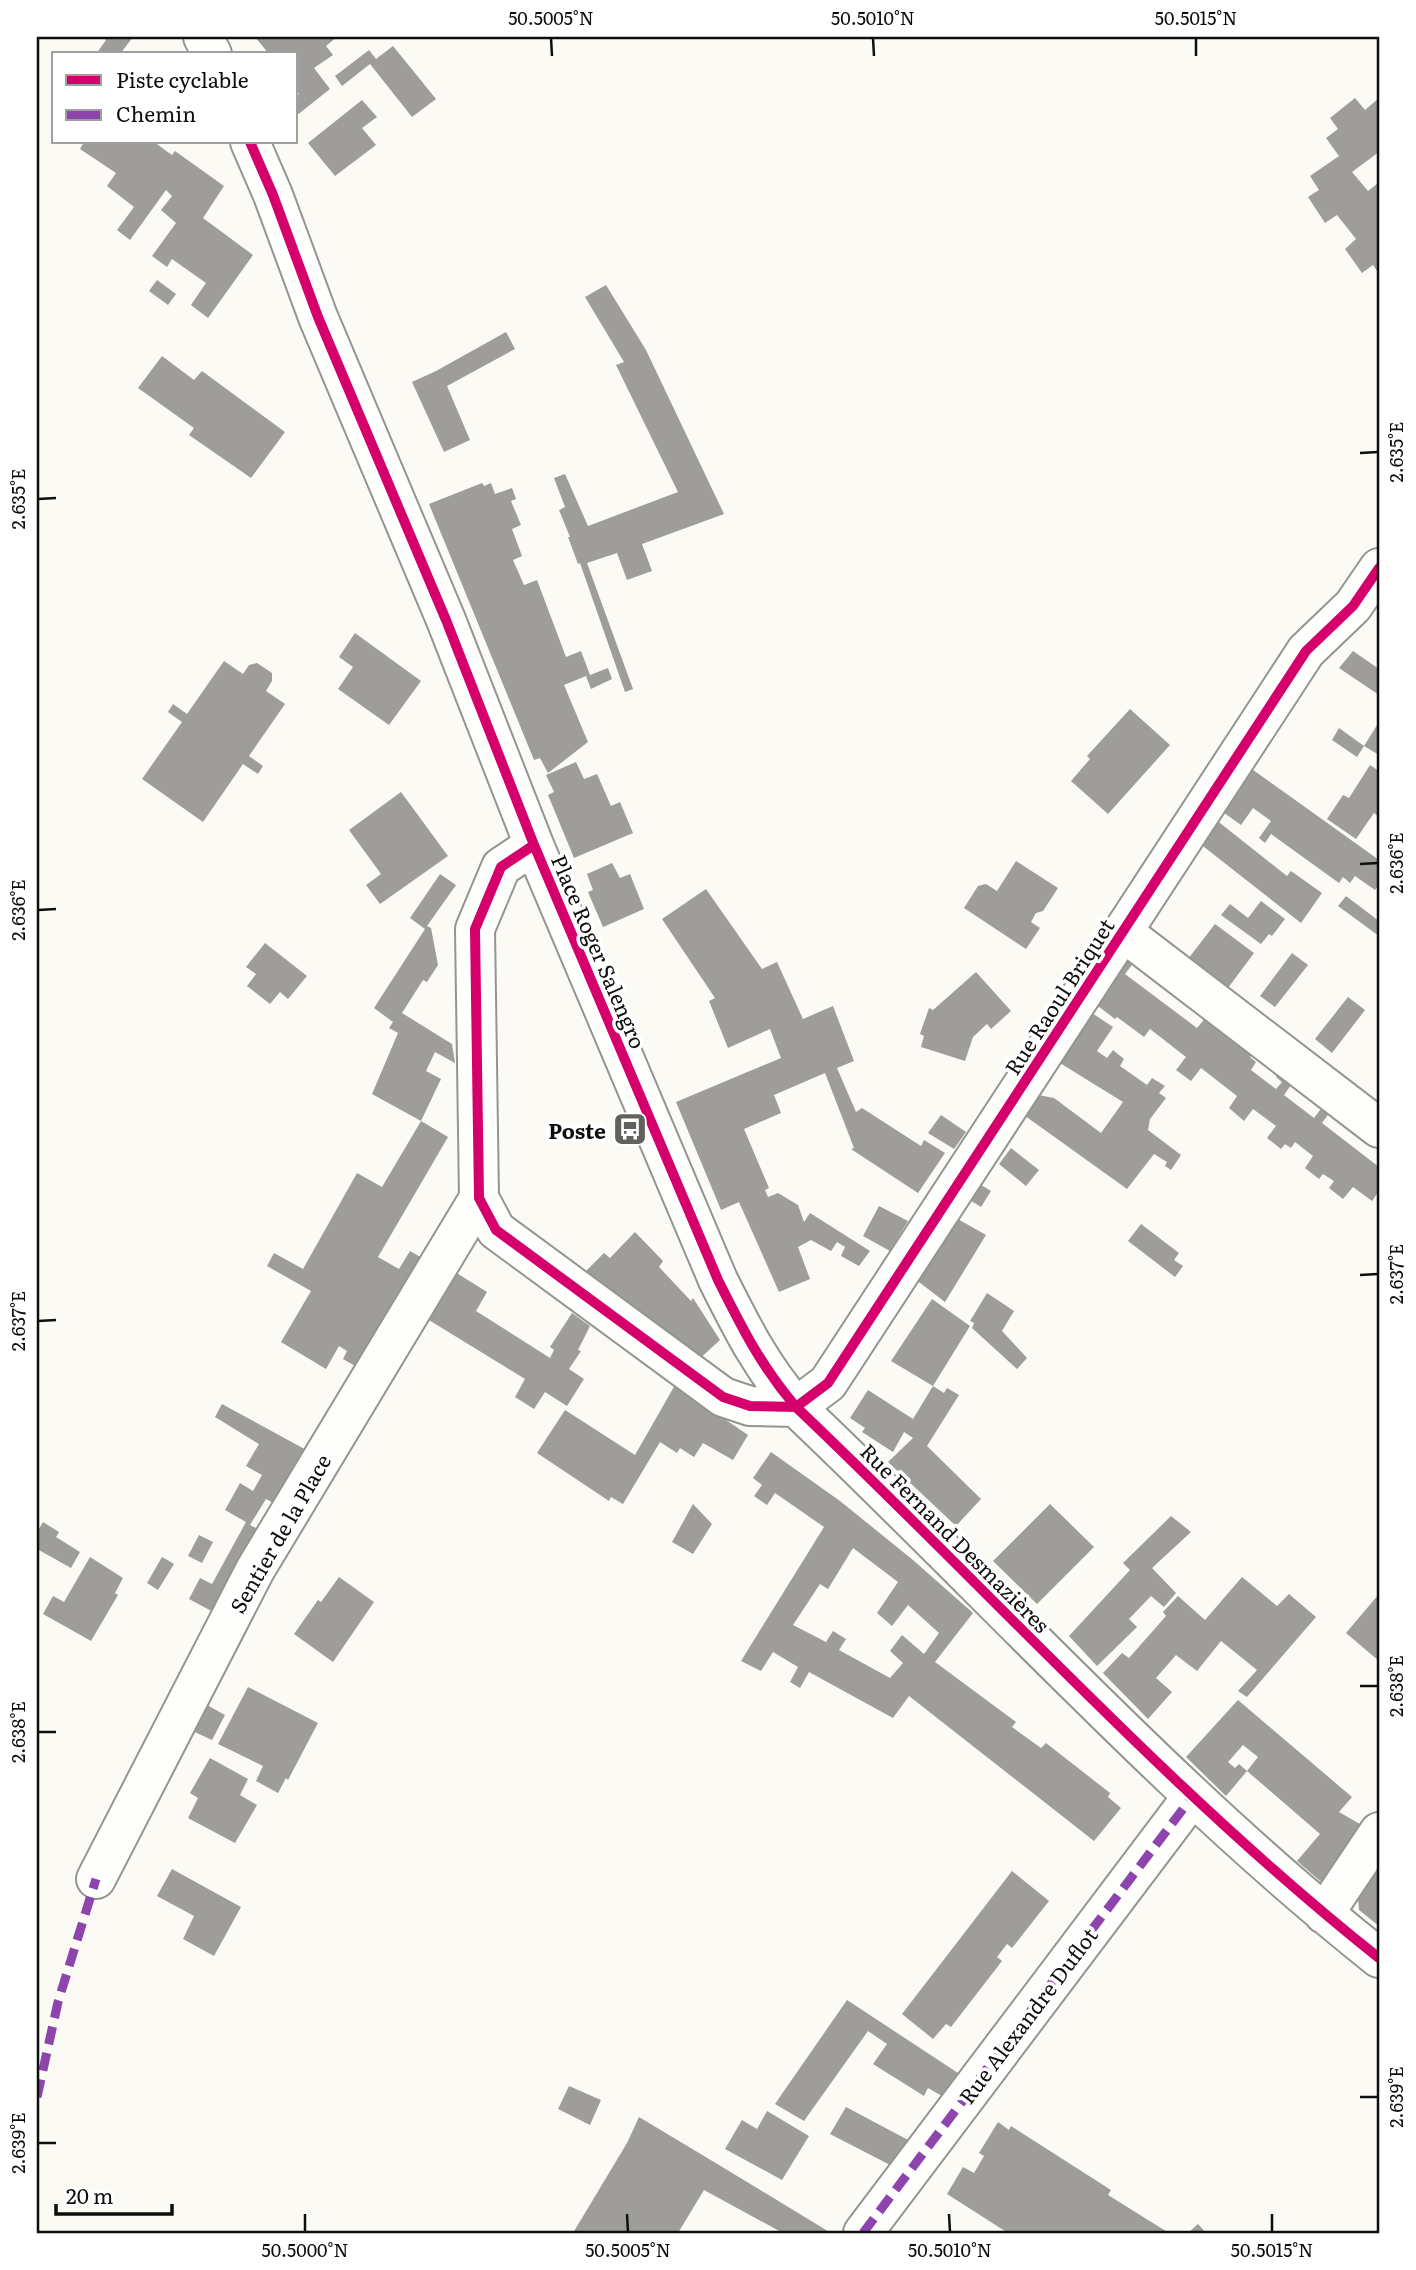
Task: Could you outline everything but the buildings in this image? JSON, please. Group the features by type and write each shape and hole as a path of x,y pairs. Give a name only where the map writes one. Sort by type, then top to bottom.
{"street":[{"path":"251,144 273,195 318,317 446,620 534,845"},
{"name":"Rue Raoul Briquet","path":"796,1407 828,1383 1306,651 1366,615 1379,568"},
{"name":"Place Roger Salengro","path":"480,1198 475,929 501,867 534,845 718,1280 747,1340 796,1407"},
{"path":"1123,933 1379,1128"},
{"path":"480,1198 496,1230 723,1397 750,1406 796,1407"},
{"name":"Sentier de la Place","path":"96,1879 254,1570 480,1198"},
{"name":"Rue Fernand Desmazières","path":"796,1407 1192,1797 1324,1914 1379,1958"},
{"name":"Rue Alexandre Duflot","path":"863,2233 1192,1797"},
{"path":"1324,1914 1379,1832"}],"marked path":[{"path":"863,2233 1192,1797"},
{"path":"37,2097 58,2002 96,1879"}],"cycle path":[{"path":"251,144 273,195 318,317 446,620 534,845 718,1280 762,1361 796,1407 1154,1759 1227,1828 1379,1958"},
{"path":"796,1407 828,1383 1306,651 1353,606 1379,568"},
{"path":"534,845 501,867 475,929 479,1198 496,1230 723,1397 750,1406 796,1407"}],"place":[{"name":"Poste","path":"630,1129"}]}
